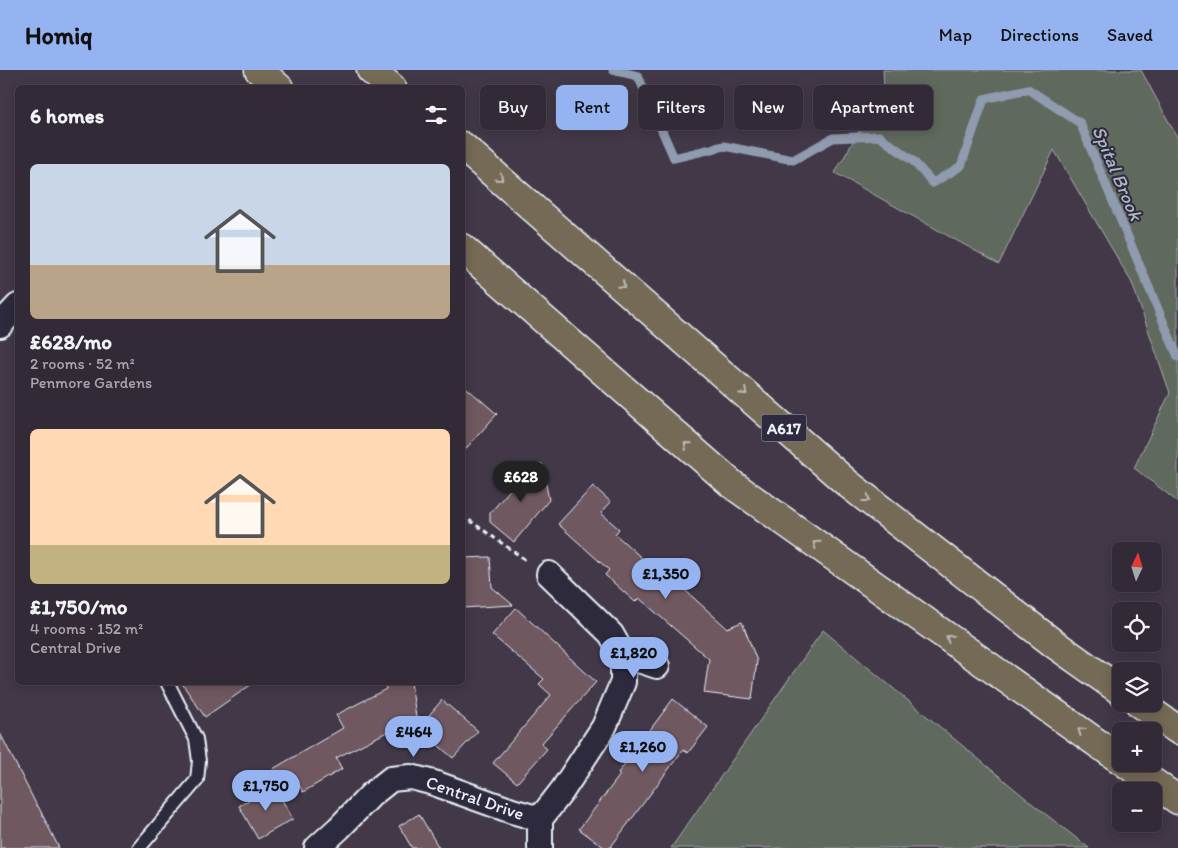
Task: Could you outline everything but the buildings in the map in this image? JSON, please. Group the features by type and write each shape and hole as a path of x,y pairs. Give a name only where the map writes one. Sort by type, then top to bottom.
{"highway":[{"path":"259,70 276,85"},
{"path":"371,70 388,85"},
{"name":"A617","path":"465,149 847,483 1053,644 1112,685"},
{"path":"465,251 733,485 1112,754"},
{"path":"1152,712 1178,730"},
{"path":"1138,772 1178,800"}],"street":[{"path":"0,325 15,309"},
{"path":"540,848 540,820 562,791 604,727 623,682 623,655 611,634 549,574"},
{"path":"623,655 656,666"},
{"name":"Central Drive","path":"317,848 340,828 370,794 391,779 410,777 434,783 512,812 540,820"}],"lane":[{"path":"140,848 198,780 199,761 196,739 169,685"}],"path":[{"path":"465,517 500,543 549,574"}],"green space":[{"path":"883,70 1141,70 1178,139 1178,502 1134,468 1170,393 1132,283 1054,150 999,264 835,173 860,130 933,130 933,85 884,85"},
{"path":"823,630 1034,805 1089,848 671,848"}],"waterway":[{"name":"Spital Brook","path":"613,70 638,76 674,158 724,146 793,160 833,138 879,136 913,161 933,183 961,166 984,99 1028,89 1080,123 1178,357"}]}
